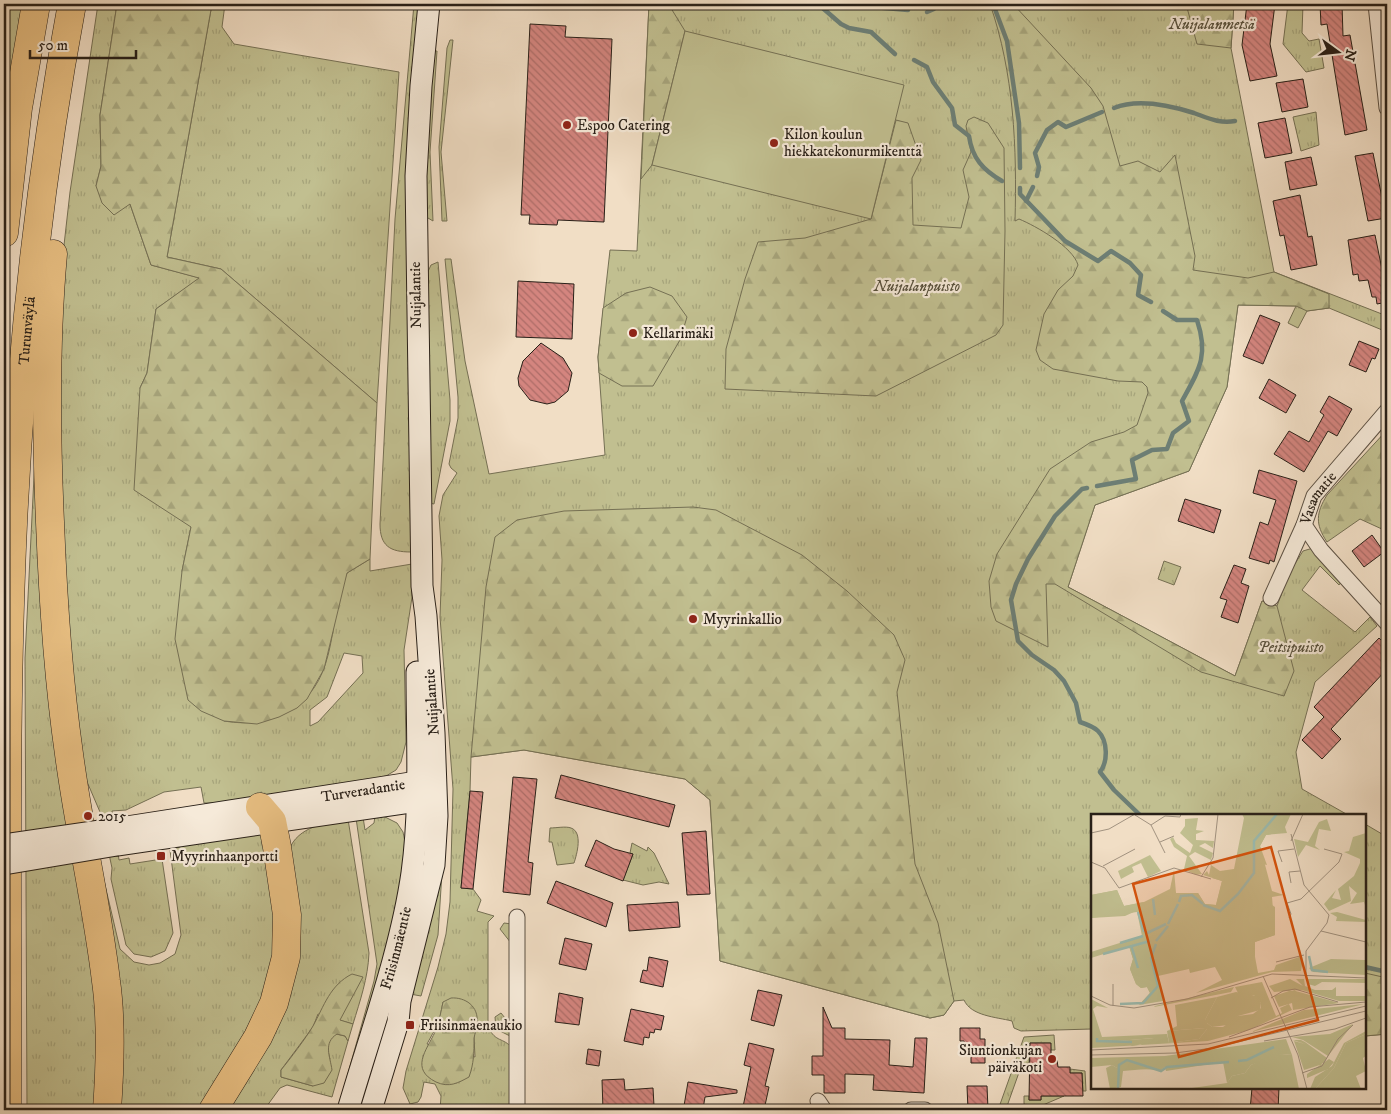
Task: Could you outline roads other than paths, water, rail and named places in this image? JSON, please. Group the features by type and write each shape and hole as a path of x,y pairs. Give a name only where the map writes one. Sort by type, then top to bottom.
{"highway":[{"path":"4,233 18,108 36,4"},
{"name":"Turunväylä","path":"7,1110 7,850 12,525 21,394 35,263 60,68 72,4"},
{"path":"60,68 65,141 53,258 47,380 52,572 59,672 69,756 107,982 109,1080 107,1110"},
{"path":"212,1110 258,1037 274,1003 286,957 287,915 266,814"}],"main road":[{"name":"Nuijalantie","path":"424,790 426,616 422,586 420,524 416,176 421,86 429,4"},
{"name":"Turveradantie","path":"4,845 116,837 424,790"},
{"name":"Friisinmäentie","path":"348,1110 406,907 424,790"},
{"name":"Friisinmäentie","path":"371,1110 398,1022 400,1001 434,865 424,790"},
{"name":"Turveradantie","path":"4,864 116,837"}],"street":[{"path":"1376,4 1387,108"},
{"name":"Vasamatie","path":"1270,598 1304,525 1314,496 1387,410"},
{"path":"1304,525 1320,550 1387,623"},
{"path":"517,917 517,1110"},
{"path":"911,1110 925,1110"}],"waterway":[{"path":"818,4 841,24 849,28 871,32 895,54"},
{"path":"927,12 934,9 936,4"},
{"path":"993,4 1007,41 1019,123 1020,168"},
{"path":"873,7 908,10"},
{"path":"914,60 927,67 933,82 952,108 955,125 969,136 973,151 980,163 1002,181"},
{"path":"1114,108 1133,103 1164,105 1209,119 1235,121"},
{"path":"1037,176 1039,167 1035,153 1047,130 1058,122 1066,127 1102,112"},
{"path":"1026,201 1033,187"},
{"path":"1020,188 1020,194 1065,241 1098,261 1111,251 1130,263 1141,275 1138,295 1151,302"},
{"path":"1097,486 1136,479 1132,460 1152,450 1167,449 1173,433 1189,421 1182,401 1197,371 1202,353 1197,320 1177,320 1163,311"},
{"path":"1087,488 1082,489 1055,516 1028,559 1016,584 1011,600 1018,641 1032,655 1054,670 1064,681 1076,703 1080,722 1096,730 1104,740 1106,757 1100,772 1114,790 1139,814"},
{"path":"1366,967 1387,972"}],"place":[{"name":"Espoo Catering","path":"567,125"},
{"name":"Kilon koulun hiekkatekonurmikenttä","path":"774,143"},
{"name":"Kellarimäki","path":"633,333"},
{"name":"Myyrinkallio","path":"693,619"},
{"name":"2015","path":"88,816"},
{"name":"Myyrinhaanportti","path":"161,856"},
{"name":"Friisinmäenaukio","path":"410,1025"},
{"name":"Siuntionkujan päiväkoti","path":"1052,1059"}],"park label":[{"name":"Nuijalanmetsä","path":"1212,24"},
{"name":"Nuijalanpuisto","path":"917,286"},
{"name":"Peitsipuisto","path":"1291,647"}]}
